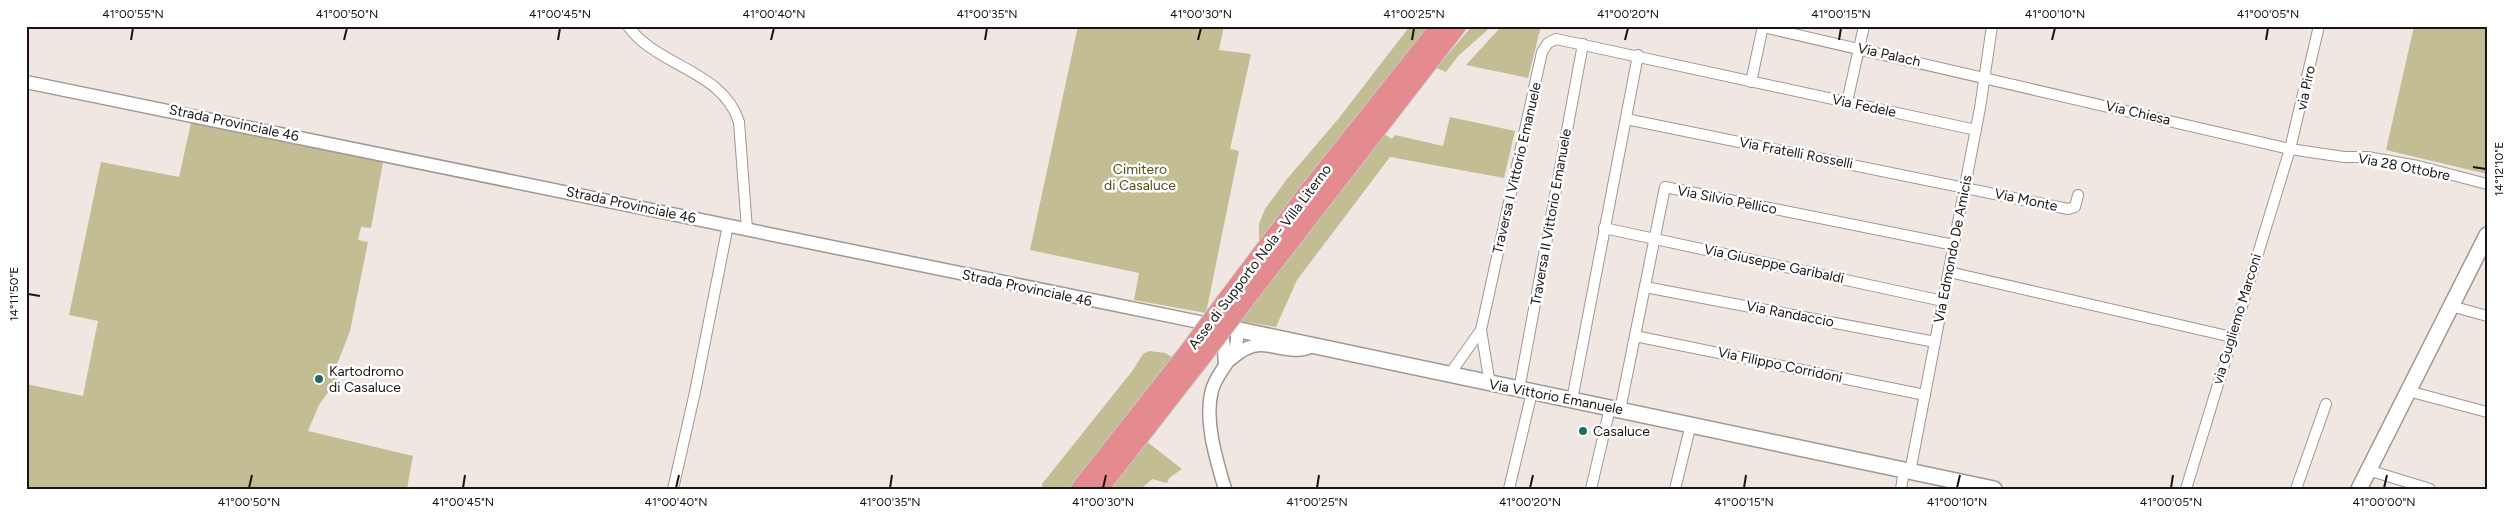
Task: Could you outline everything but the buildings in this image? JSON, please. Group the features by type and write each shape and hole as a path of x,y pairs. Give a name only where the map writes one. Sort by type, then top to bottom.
{"highway":[{"name":"Asse di Supporto Nola - Villa Literno","path":"1234,303 1311,188 1440,26"},
{"name":"Asse di Supporto Nola - Villa Literno","path":"1099,489 1194,355 1234,303 1457,26"},
{"name":"Asse di Supporto Nola - Villa Literno","path":"1080,489 1194,355"}],"main road":[{"path":"2358,489 2487,235"},
{"name":"Via Vittorio Emanuele","path":"1235,329 1994,489"}],"street":[{"path":"628,26 633,34 656,51 720,91 732,106 739,122 747,229"},
{"path":"1751,82 1763,26"},
{"name":"Via Palach","path":"1763,26 1985,78"},
{"path":"1847,102 1864,26"},
{"name":"Via Edmondo De Amicis","path":"1901,489 1925,395 1976,130 1992,26"},
{"name":"via Piro","path":"2290,149 2319,26"},
{"name":"Traversa I Vittorio Emanuele","path":"1490,384 1481,330 1542,52 1548,43 1556,39 1583,44"},
{"name":"Via Fedele","path":"1583,44 1976,130"},
{"name":"Traversa II Vittorio Emanuele","path":"1509,489 1583,44"},
{"path":"1572,400 1638,55"},
{"name":"Via Chiesa","path":"1985,78 2290,149"},
{"name":"Strada Provinciale 46","path":"26,82 1235,329"},
{"name":"Via Fratelli Rosselli","path":"1626,119 1965,187"},
{"name":"Via 28 Ottobre","path":"2290,149 2344,157 2367,156 2418,166 2487,184"},
{"name":"via Gugliemo Marconi","path":"2186,489 2290,149"},
{"name":"Via Silvio Pellico","path":"1591,489 1635,336 1665,187 1954,245"},
{"name":"Via Monte","path":"1965,187 2068,209 2075,207 2078,195"},
{"path":"673,489 696,392 728,225"},
{"name":"Via Giuseppe Garibaldi","path":"1604,228 1943,301"},
{"path":"1949,272 2232,337"},
{"name":"Via Randaccio","path":"1644,287 1935,342"},
{"path":"2451,306 2487,316"},
{"path":"1198,322 1223,338 1225,363"},
{"path":"1225,363 1228,341 1235,329"},
{"name":"Traversa I Vittorio Emanuele","path":"1449,375 1481,330"},
{"name":"Via Filippo Corridoni","path":"1635,336 1925,395"},
{"path":"1224,489 1212,430 1210,399 1218,374 1225,363 1242,350 1258,345 1295,350 1307,349 1313,346"},
{"path":"2408,391 2487,412"},
{"path":"2296,489 2326,404"},
{"path":"1675,489 1691,424"},
{"path":"2368,470 2430,489"}],"green space":[{"name":"Cimitero di Casaluce","path":"1078,26 1224,26 1219,50 1251,54 1230,149 1239,151 1206,313 1134,300 1139,273 1030,250"},
{"path":"1410,26 1431,26 1259,245 1259,224 1265,209"},
{"path":"1472,26 1492,26 1458,56 1446,72 1436,68"},
{"path":"1498,26 1541,26 1528,78 1466,65 1499,29"},
{"path":"2414,26 2487,26 2487,174 2386,150"},
{"path":"1450,117 1515,131 1504,178 1390,157 1297,280 1276,327 1241,321 1384,134 1392,139 1395,135 1443,146"},
{"path":"191,123 383,162 371,228 361,227 358,240 368,242 350,331 336,367 344,370 319,405 308,431 413,456 407,489 26,489 26,384 83,396 98,321 69,315 101,162 179,177"},
{"path":"1149,351 1165,353 1172,357 1071,489 1043,489 1042,484 1133,370 1143,354"},
{"path":"1146,441 1182,469 1169,478 1167,483 1152,479 1141,489 1108,489"}],"place":[{"name":"Kartodromo di Casaluce","path":"319,379"},
{"name":"Casaluce","path":"1583,431"}]}
